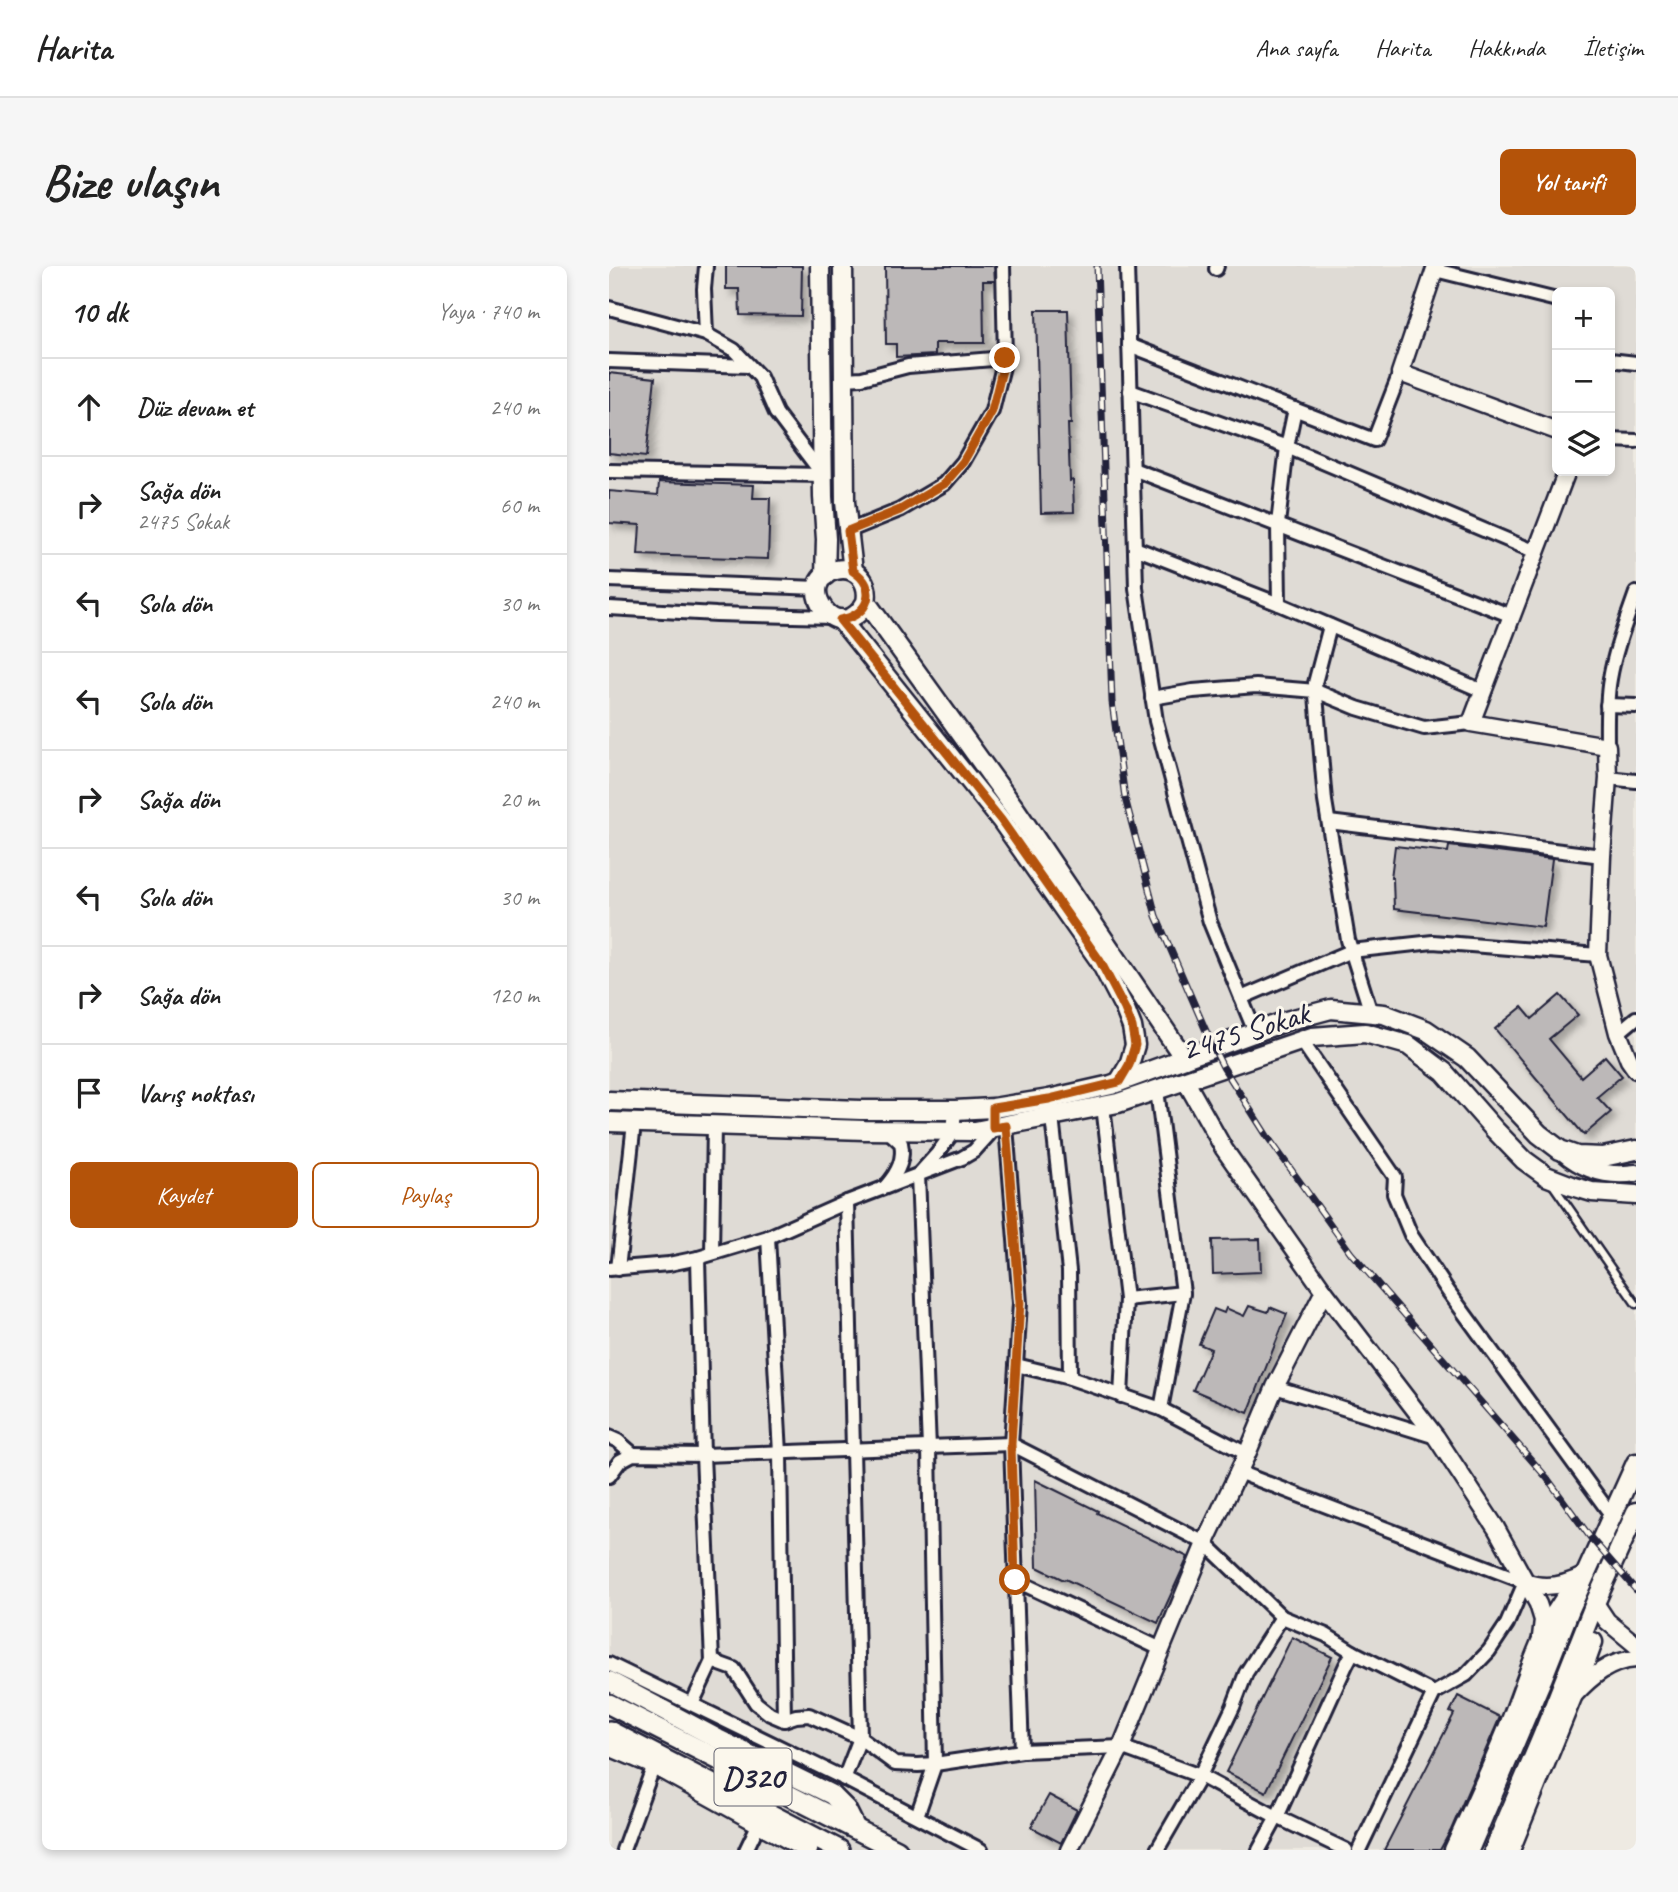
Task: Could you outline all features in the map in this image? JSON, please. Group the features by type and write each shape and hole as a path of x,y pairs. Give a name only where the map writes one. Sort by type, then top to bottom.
{"main road":[{"path":"820,266 823,475 827,539 817,599 820,606 836,618 1001,820 1100,961 1125,1009 1135,1045 1129,1065 1119,1082"},
{"path":"843,266 845,502 853,571"},
{"path":"821,582 832,571 840,569 853,571 863,578 868,594 862,610 856,615 836,618"},
{"path":"866,603 1016,810 1184,1058"},
{"name":"2475 Sokak","path":"609,1101 861,1110 993,1108 1049,1099 1119,1082 1286,1021 1331,1009 1384,1014 1426,1030 1467,1058 1539,1134 1560,1150 1577,1156 1603,1157 1636,1150"},
{"name":"2475 Sokak","path":"609,1122 953,1132 1000,1127 1118,1103 1312,1037 1365,1032 1408,1045 1444,1072 1524,1160 1546,1175 1593,1192 1636,1195"},
{"path":"1469,1850 1585,1575 1636,1463"},
{"path":"1494,1850 1595,1603 1636,1512"},
{"path":"1454,1850 1559,1606 1585,1575"},
{"path":"1510,1850 1574,1695 1593,1640 1595,1603"},
{"path":"609,1681 832,1795 846,1809 856,1829"},
{"name":"D320","path":"609,1704 897,1850"},
{"name":"D320","path":"609,1731 839,1850"},
{"path":"609,1746 654,1765 808,1850"}],"street":[{"path":"706,266 706,334"},
{"path":"848,531 900,510 944,484 963,462 992,411 1005,358 1003,266"},
{"path":"1127,266 1136,589 1152,698 1210,922 1255,1032"},
{"path":"1129,345 1374,440 1400,373 1435,268 1552,299"},
{"path":"609,308 706,334 734,351 760,377 776,414 823,475"},
{"path":"845,379 862,378 908,366 1005,358"},
{"path":"609,361 749,366"},
{"path":"1615,361 1636,363"},
{"path":"1400,373 1552,429"},
{"path":"1131,391 1287,447 1536,552"},
{"path":"1279,604 1278,524 1287,447 1295,409"},
{"path":"1615,440 1636,441"},
{"path":"1133,469 1512,616"},
{"path":"609,471 823,475"},
{"path":"1471,723 1565,476"},
{"path":"1135,548 1279,604 1483,691"},
{"path":"609,580 821,582"},
{"path":"1636,593 1615,656 1607,705 1608,778 1598,955 1618,1033 1636,1070"},
{"path":"609,608 836,618"},
{"path":"1330,626 1315,683 1325,801 1348,940 1371,1013"},
{"path":"1152,698 1193,691 1256,686 1316,691 1357,708 1424,728 1471,723 1607,746"},
{"path":"1607,705 1636,706"},
{"path":"1608,778 1636,781"},
{"path":"1329,822 1602,856"},
{"path":"1241,998 1351,951 1433,942 1598,955"},
{"path":"1618,1033 1636,1018"},
{"path":"1301,1040 1395,1177 1394,1195 1411,1235 1448,1291 1612,1516"},
{"path":"1185,1080 1224,1149 1324,1291 1436,1437 1496,1528 1542,1615 1539,1648"},
{"path":"1157,1090 1183,1293 1161,1409"},
{"path":"1103,1106 1126,1299 1121,1396"},
{"path":"993,1108 1000,1127 1020,1303 1011,1444 1022,1751"},
{"path":"916,1816 935,1764 929,1448 918,1175 953,1132 955,1110"},
{"path":"1052,1116 1069,1271 1070,1378"},
{"path":"634,1122 613,1269 669,1264 768,1237 847,1202 968,1155 1000,1127"},
{"path":"712,1253 714,1125"},
{"path":"884,1188 895,1174 902,1156 901,1143 888,1131"},
{"path":"1560,1150 1582,1166 1594,1170 1616,1175 1636,1173"},
{"path":"844,1779 860,1738 847,1202"},
{"path":"768,1237 780,1453 784,1720"},
{"path":"692,1704 712,1661 698,1258"},
{"path":"1069,1850 1121,1746 1205,1543 1275,1387 1324,1291"},
{"path":"1126,1299 1183,1293"},
{"path":"1016,1365 1070,1378 1161,1409 1247,1454"},
{"path":"1275,1387 1436,1437"},
{"path":"609,1437 618,1441 632,1454"},
{"path":"609,1476 620,1461 632,1454 780,1453 1011,1444 1205,1543 1282,1617 1326,1635 1353,1652 1434,1693"},
{"path":"1238,1472 1525,1582 1549,1586 1565,1584 1585,1575"},
{"path":"1015,1580 1161,1649"},
{"path":"1359,1850 1434,1693 1466,1675 1489,1651 1507,1624 1525,1582"},
{"path":"1595,1603 1607,1621 1636,1645"},
{"path":"1157,1850 1200,1776 1246,1673 1282,1617"},
{"path":"1259,1850 1353,1652"},
{"path":"1574,1695 1604,1668 1636,1659"},
{"path":"712,1661 734,1669 757,1703 770,1714 784,1720 809,1715 860,1738 895,1764 935,1764 1022,1751 1121,1746 1200,1776 1346,1850"},
{"path":"609,1664 844,1779 981,1850"},
{"path":"623,1850 654,1765"},
{"path":"746,1850 759,1823"}],"lane":[{"path":"1546,1175 1636,1304"}],"shaded area":[{"path":"609,266 1636,266 1636,1486 1539,1648 1482,1850 609,1850"}],"building":[{"path":"726,266 802,266 801,316 740,315 739,289 726,289"},
{"path":"885,266 994,266 995,281 983,281 984,343 935,343 935,355 896,357 896,344 886,344"},
{"path":"1036,310 1068,310 1071,424 1068,424 1074,512 1041,513"},
{"path":"609,373 655,378 646,457 609,453"},
{"path":"659,482 754,485 753,498 770,498 768,559 638,555 640,525 609,523 609,491 658,495"},
{"path":"1395,846 1448,852 1449,846 1552,859 1543,927 1394,909 1391,878"},
{"path":"1560,995 1578,1015 1549,1039 1581,1077 1605,1056 1622,1076 1597,1097 1611,1112 1584,1135 1495,1029 1522,1007 1532,1019"},
{"path":"1260,1239 1261,1272 1213,1274 1212,1240"},
{"path":"1249,1306 1268,1312 1270,1307 1287,1314 1248,1413 1193,1390 1211,1349 1199,1344 1214,1309 1224,1313 1226,1308 1244,1316"},
{"path":"1035,1480 1188,1557 1158,1623 1037,1567"},
{"path":"1292,1637 1332,1657 1266,1792 1226,1772"},
{"path":"1458,1696 1500,1717 1451,1830 1440,1850 1384,1850 1454,1714 1450,1712"},
{"path":"1049,1795 1077,1810 1061,1843 1031,1827"}],"railway":[{"path":"1097,266 1112,702 1125,798 1156,916 1223,1067 1267,1136 1351,1253 1547,1478 1590,1537 1636,1590"}],"route":[{"path":"1005,358 992,411 963,462 944,484 900,510 848,531 853,571 863,578 868,594 862,610 848,619 840,620 1001,820 1100,961 1132,1027 1135,1045 1129,1065 1119,1082 1049,1099 993,1108 993,1128 1006,1126 1020,1303 1011,1444 1015,1580"}]}
